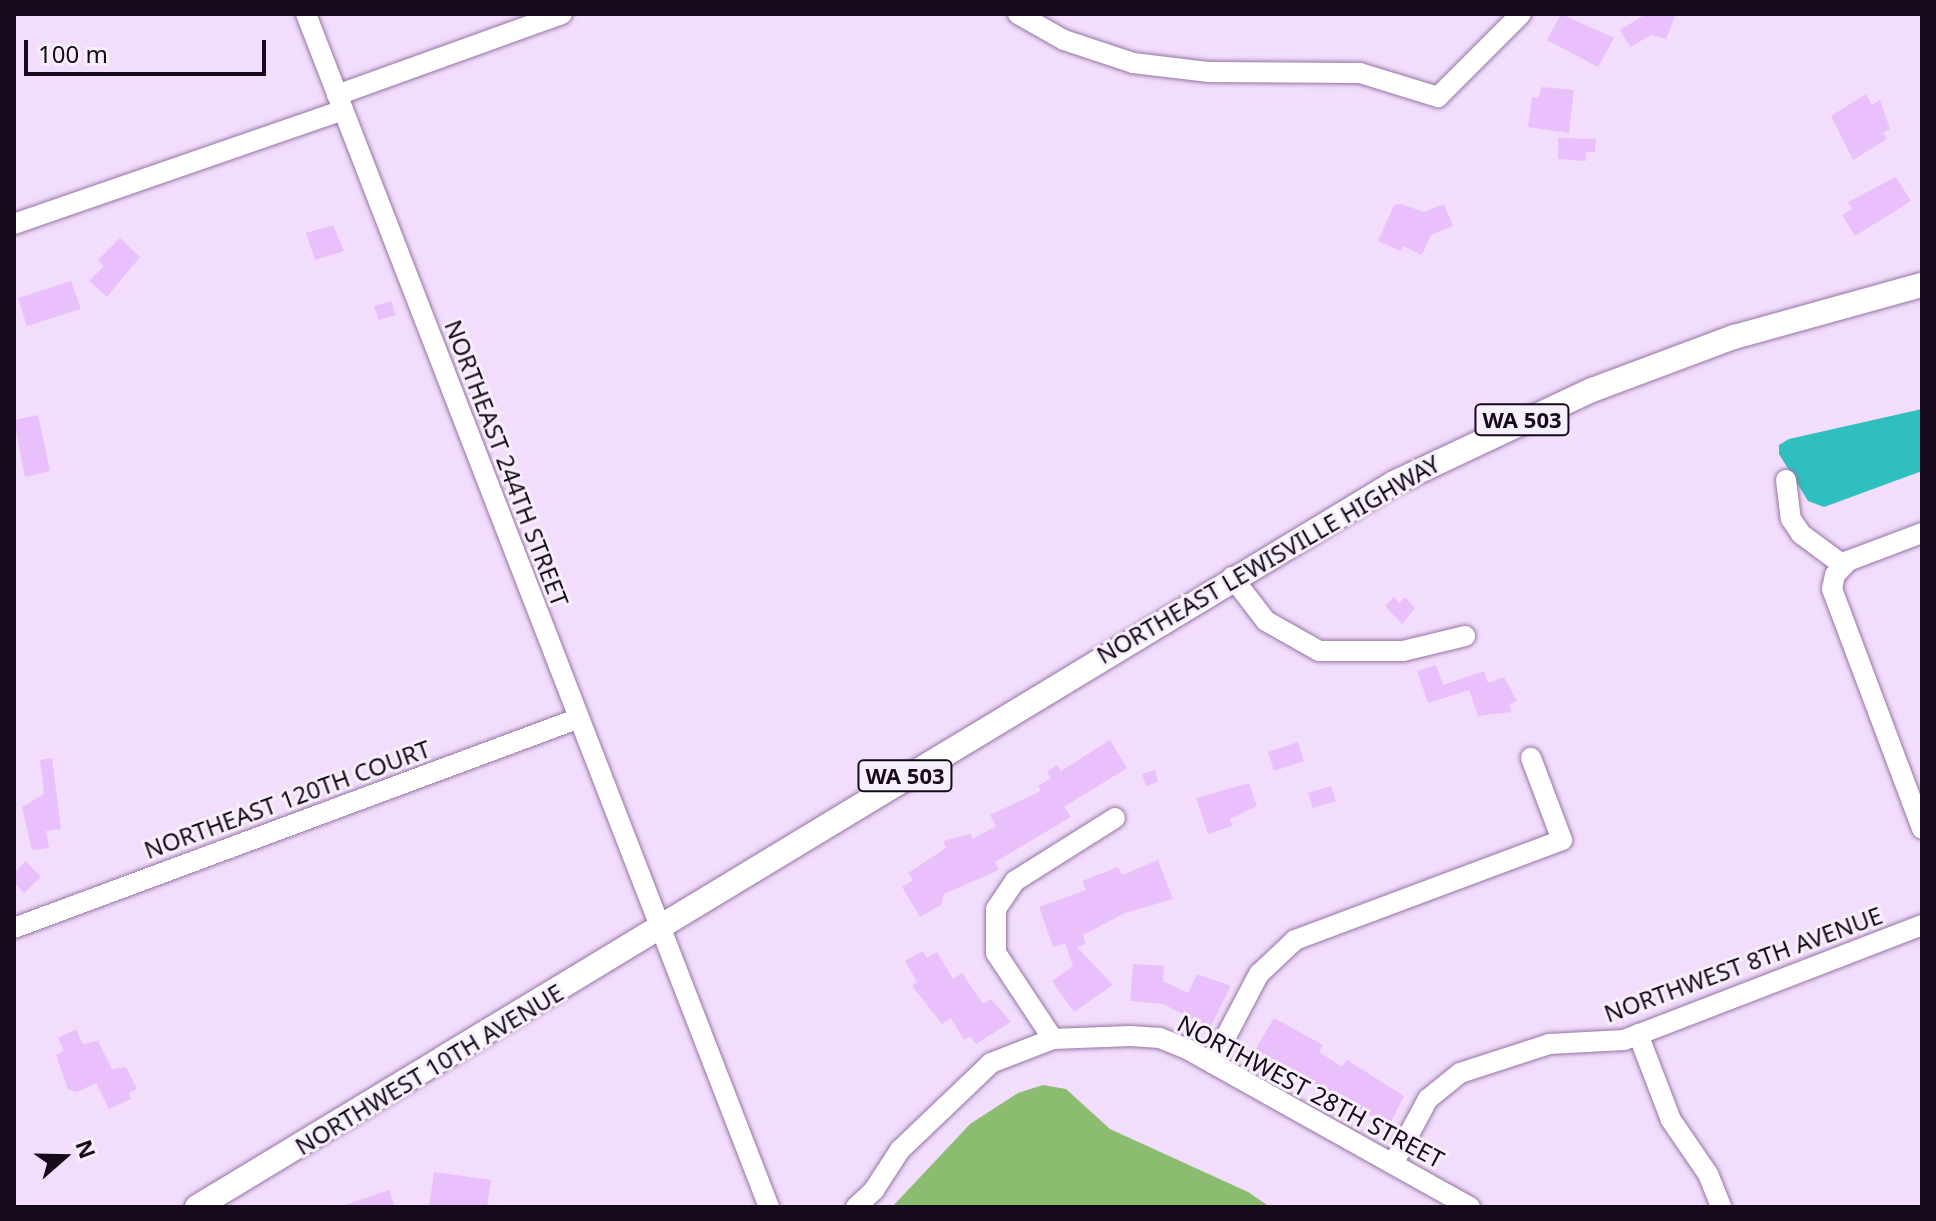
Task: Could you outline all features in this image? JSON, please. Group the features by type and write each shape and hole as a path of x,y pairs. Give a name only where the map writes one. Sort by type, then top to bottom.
{"main road":[{"name":"NORTHEAST LEWISVILLE HIGHWAY","path":"660,930 1232,577 1415,471 1592,390 1734,337 1922,285"},
{"name":"NORTHWEST 10TH AVENUE","path":"197,1207 660,930"}],"street":[{"name":"NORTHEAST 244TH STREET","path":"306,14 577,719 769,1207"},
{"path":"14,224 340,102 562,14"},
{"path":"1018,14 1064,40 1133,63 1222,72 1360,73 1438,97 1521,14"},
{"path":"1786,480 1791,519 1801,534 1839,570"},
{"path":"1839,570 1922,533"},
{"path":"1839,570 1833,596 1922,829"},
{"path":"1232,577 1266,621 1319,651 1403,651 1465,636"},
{"name":"NORTHEAST 120TH COURT","path":"14,928 577,719"},
{"path":"1212,1063 1259,974 1295,940 1562,840 1531,758"},
{"path":"1053,1039 996,953 993,920 1000,899 1015,881 1115,818"},
{"name":"NORTHWEST 8TH AVENUE","path":"1393,1164 1428,1099 1460,1073 1523,1050 1600,1044 1638,1034 1922,925"},
{"path":"1638,1034 1671,1120 1708,1174 1721,1207"},
{"name":"NORTHWEST 28TH STREET","path":"856,1207 874,1190 900,1150 981,1072 1015,1050 1053,1039 1146,1036 1174,1043 1212,1063 1470,1207"}],"shaded area":[{"path":"1922,409 1922,471 1824,507 1808,501 1779,454 1779,445 1789,439"},
{"path":"1043,1085 1066,1089 1110,1129 1248,1192 1270,1207 892,1207 970,1124 1018,1093"}],"building":[{"path":"1561,14 1614,38 1598,67 1547,40"},
{"path":"1646,14 1676,14 1666,39 1651,35 1630,47 1620,30"},
{"path":"1542,87 1574,90 1569,133 1528,127 1532,97 1538,98"},
{"path":"1866,94 1872,105 1880,100 1890,129 1883,133 1887,139 1853,160 1831,116"},
{"path":"1558,138 1596,139 1595,152 1586,152 1586,161 1558,159"},
{"path":"1896,177 1911,201 1855,236 1842,215 1852,209 1848,202"},
{"path":"1401,204 1424,212 1444,204 1453,226 1431,235 1422,255 1403,246 1400,251 1378,241 1394,205"},
{"path":"333,225 344,251 315,260 306,233"},
{"path":"120,238 140,257 107,297 89,281 104,266 98,260"},
{"path":"71,281 81,309 27,326 18,298"},
{"path":"391,301 396,315 379,320 374,306"},
{"path":"38,415 50,471 25,477 14,420"},
{"path":"1394,597 1399,603 1405,597 1415,608 1402,624 1385,606"},
{"path":"1436,665 1443,685 1484,671 1488,683 1504,677 1517,701 1509,704 1512,712 1478,716 1469,690 1428,703 1417,671"},
{"path":"1110,740 1127,768 1064,807 1071,817 995,862 999,870 944,894 941,905 920,917 902,887 913,880 908,873 946,848 943,841 970,834 973,839 996,826 990,815 1041,791 1038,786 1051,778 1047,772 1057,765 1061,771"},
{"path":"1298,742 1304,761 1274,771 1268,752"},
{"path":"52,758 61,829 46,831 49,848 32,850 22,807 44,794 40,760"},
{"path":"1155,770 1158,782 1146,786 1142,774"},
{"path":"1249,783 1257,806 1230,819 1232,826 1208,834 1196,798"},
{"path":"1331,786 1336,801 1313,808 1308,793"},
{"path":"1158,860 1173,899 1125,913 1083,935 1086,944 1077,947 1113,985 1074,1012 1052,981 1073,966 1065,943 1053,947 1039,907 1086,890 1082,881 1118,867 1122,875"},
{"path":"26,861 41,877 24,893 14,882 14,873"},
{"path":"923,951 927,958 937,952 953,979 962,973 983,1004 991,999 1011,1022 976,1044 970,1036 964,1040 951,1018 942,1024 912,986 917,982 905,961"},
{"path":"1133,964 1164,966 1163,981 1188,993 1197,974 1231,986 1210,1028 1163,1004 1130,1001"},
{"path":"1274,1018 1323,1045 1319,1052 1342,1067 1347,1060 1404,1096 1389,1126 1255,1050"},
{"path":"76,1029 83,1044 98,1041 112,1069 126,1067 137,1089 129,1093 131,1099 109,1109 96,1083 77,1092 68,1089 56,1055 64,1051 58,1038"},
{"path":"434,1172 491,1180 487,1207 429,1207"},
{"path":"389,1190 395,1207 345,1205"}]}
